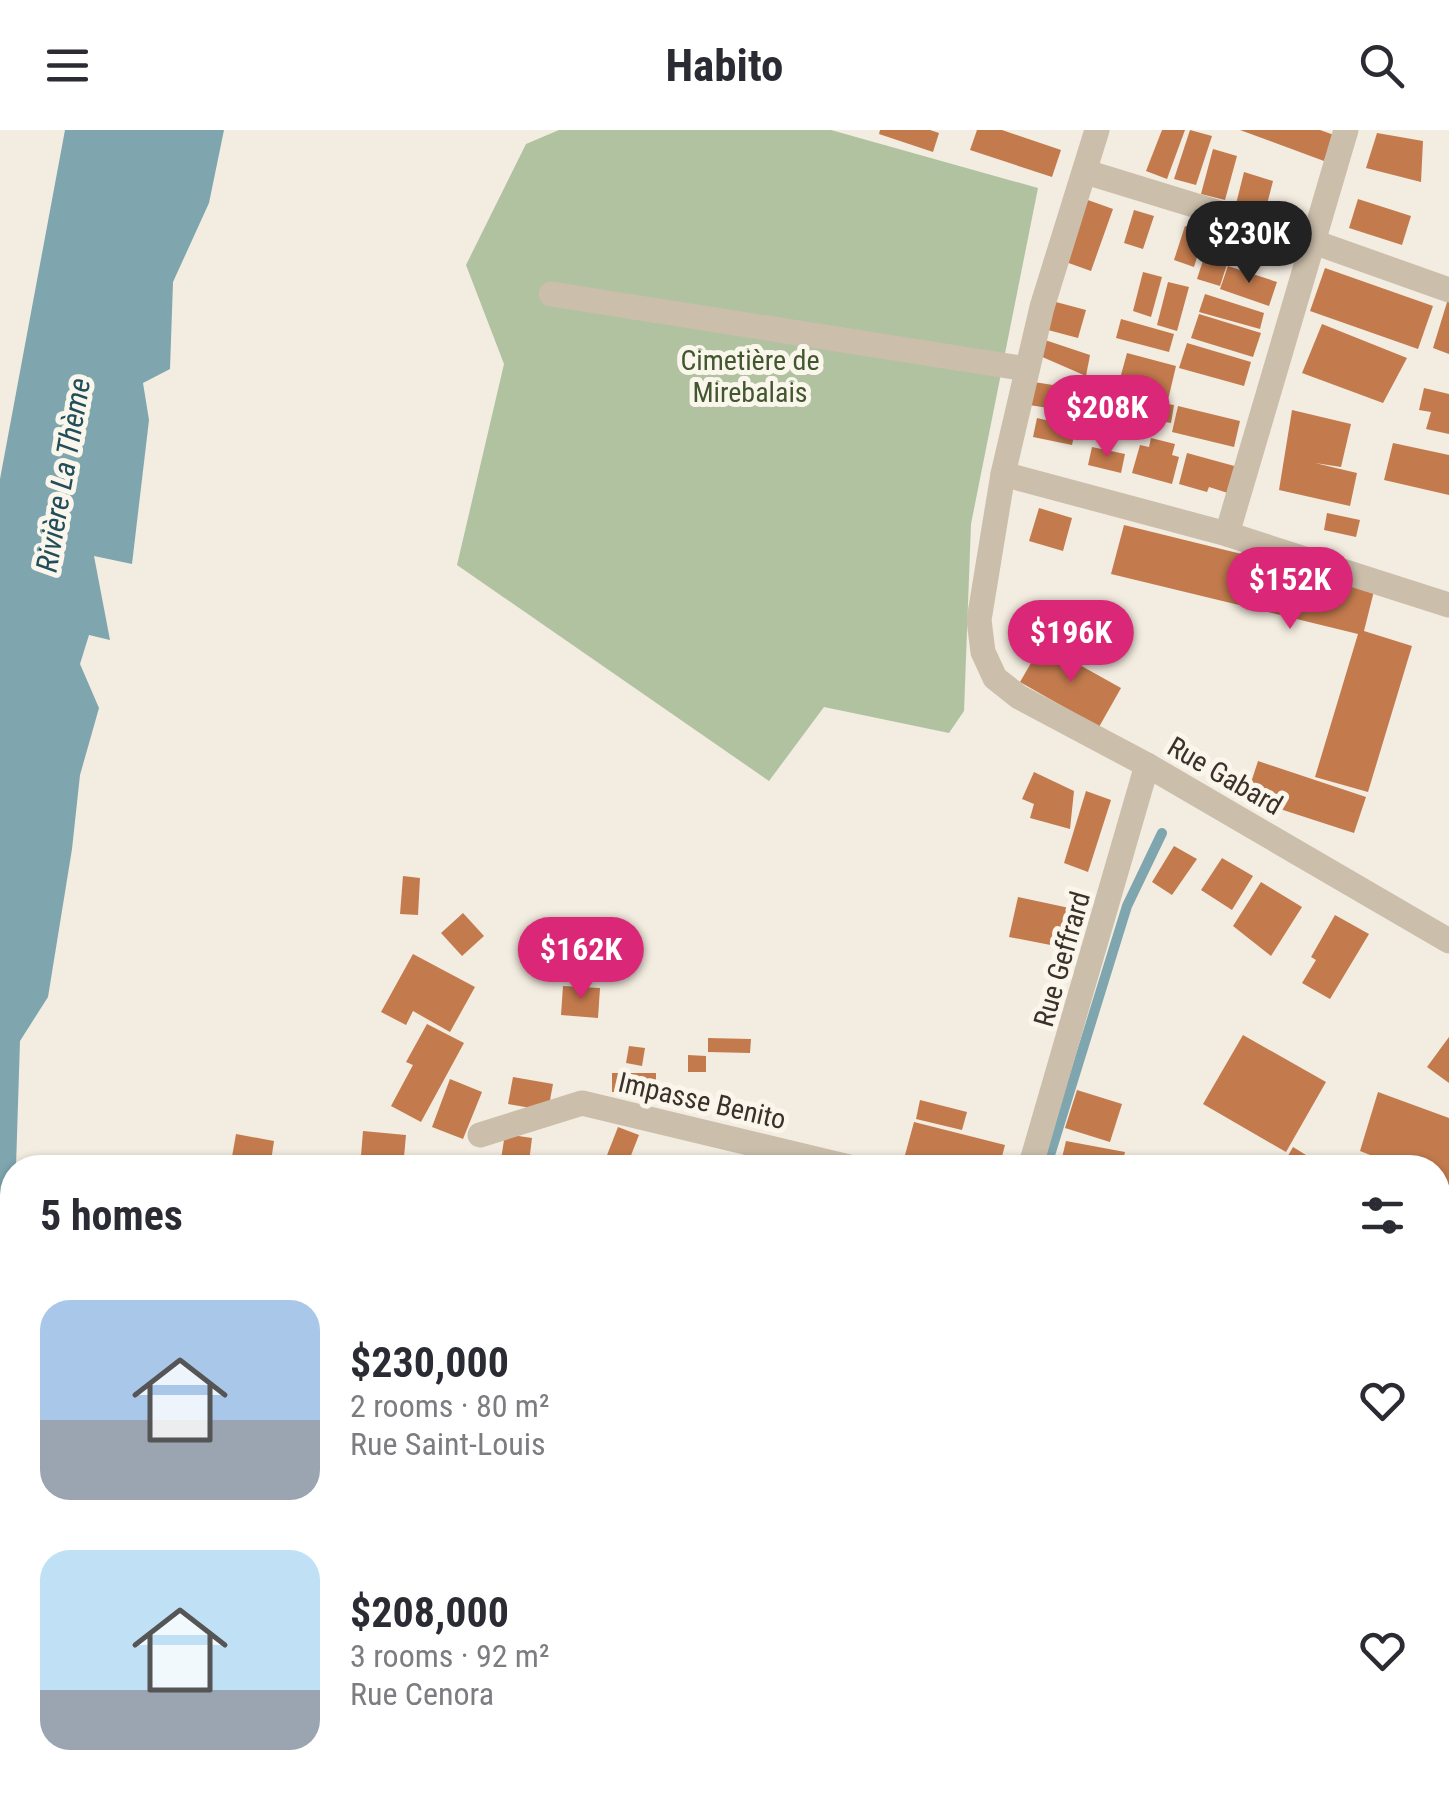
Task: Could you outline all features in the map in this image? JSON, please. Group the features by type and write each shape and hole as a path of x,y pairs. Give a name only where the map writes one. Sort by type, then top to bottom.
{"street":[{"path":"1098,130 1042,307 1002,474 1227,534 1449,605"},
{"path":"1227,534 1346,130"},
{"path":"1086,172 1311,241 1449,290"},
{"path":"551,294 1028,368"},
{"name":"Rue Gabard","path":"1002,474 979,620 983,652 995,678 1019,698 1148,765 1449,942"},
{"name":"Rue Geffrard","path":"1034,1155 1148,765"},
{"name":"Impasse Benito","path":"480,1135 582,1103 800,1155"}],"green space":[{"name":"Cimetière de Mirebalais","path":"559,130 831,130 1038,188 971,524 964,711 949,733 824,707 769,781 457,565 504,364 466,265 526,144"}],"water":[{"name":"Rivière La Thème","path":"65,130 224,130 209,203 173,282 170,369 143,383 149,420 132,564 94,556 110,640 89,635 80,664 99,708 80,775 48,997 20,1041 16,1155 0,1155 0,479"}],"building":[{"path":"880,130 939,133 933,152 879,134"},
{"path":"977,130 1002,130 1061,150 1052,177 970,150"},
{"path":"1162,130 1185,130 1167,179 1146,171"},
{"path":"1190,130 1212,136 1196,185 1174,179"},
{"path":"1240,130 1320,130 1334,135 1324,161"},
{"path":"1377,133 1423,141 1421,182 1366,168"},
{"path":"1213,149 1237,156 1225,200 1201,194"},
{"path":"1244,172 1273,181 1265,212 1236,204"},
{"path":"1085,199 1113,209 1091,271 1063,261"},
{"path":"1358,199 1411,216 1402,245 1349,228"},
{"path":"1134,210 1154,216 1143,249 1124,243"},
{"path":"1185,226 1205,232 1194,267 1174,260"},
{"path":"1214,226 1237,233 1220,286 1197,279"},
{"path":"1228,266 1277,282 1269,306 1220,289"},
{"path":"1325,268 1433,306 1418,349 1310,311"},
{"path":"1143,272 1162,277 1151,317 1133,311"},
{"path":"1168,282 1189,287 1177,331 1157,325"},
{"path":"1205,294 1264,313 1260,329 1199,312"},
{"path":"1449,299 1449,354 1433,348"},
{"path":"1056,302 1086,310 1078,338 1048,330"},
{"path":"1199,314 1261,333 1253,357 1191,338"},
{"path":"1121,319 1174,334 1169,352 1116,338"},
{"path":"1322,324 1407,358 1383,403 1302,373"},
{"path":"1045,340 1090,355 1086,376 1040,356"},
{"path":"1187,343 1251,362 1244,386 1179,368"},
{"path":"1127,353 1176,366 1168,400 1118,386"},
{"path":"1034,382 1078,389 1075,412 1029,405"},
{"path":"1424,388 1449,394 1449,434 1426,429 1431,412 1419,410"},
{"path":"1141,400 1174,405 1171,423 1138,417"},
{"path":"1178,406 1240,421 1234,447 1172,432"},
{"path":"1292,410 1351,424 1341,467 1315,463 1357,473 1350,506 1279,490"},
{"path":"1037,418 1076,427 1072,445 1033,437"},
{"path":"1151,438 1175,444 1172,455 1179,457 1172,484 1132,473 1140,445 1149,447"},
{"path":"1393,443 1449,455 1449,495 1384,480"},
{"path":"1092,447 1125,454 1121,473 1088,465"},
{"path":"1187,453 1238,467 1231,494 1179,484"},
{"path":"1039,508 1072,518 1063,551 1029,541"},
{"path":"1327,513 1360,520 1356,537 1324,530"},
{"path":"1124,525 1375,587 1364,631 1412,646 1368,792 1315,777 1358,634 1111,574"},
{"path":"1042,644 1121,688 1099,727 1020,682"},
{"path":"1258,761 1366,797 1354,833 1246,798"},
{"path":"1034,772 1074,791 1070,829 1030,818 1034,804 1022,799"},
{"path":"1086,791 1111,800 1088,872 1064,863"},
{"path":"1174,846 1197,859 1172,895 1152,882"},
{"path":"1222,858 1253,876 1232,910 1201,890"},
{"path":"403,876 420,878 418,915 400,914"},
{"path":"1261,882 1302,907 1271,956 1233,926"},
{"path":"1018,897 1074,909 1066,948 1009,937"},
{"path":"463,913 484,936 462,956 441,933"},
{"path":"1335,915 1369,934 1330,999 1302,983 1316,960 1311,957"},
{"path":"413,954 475,987 450,1032 413,1011 406,1025 381,1012"},
{"path":"563,986 600,988 598,1018 561,1015"},
{"path":"427,1024 464,1043 421,1122 391,1106 413,1065 406,1062"},
{"path":"1243,1035 1326,1082 1286,1152 1203,1104"},
{"path":"1449,1037 1449,1083 1427,1067"},
{"path":"708,1038 751,1039 750,1053 708,1052"},
{"path":"629,1046 645,1048 642,1066 626,1063"},
{"path":"688,1055 706,1056 706,1072 688,1072"},
{"path":"612,1073 656,1073 656,1091 612,1092"},
{"path":"513,1077 553,1084 548,1111 508,1104"},
{"path":"450,1079 482,1092 463,1139 432,1127"},
{"path":"1077,1090 1122,1104 1110,1142 1065,1128"},
{"path":"1378,1092 1449,1118 1449,1155 1370,1155 1360,1151"},
{"path":"920,1100 967,1112 962,1130 916,1119"},
{"path":"914,1122 1005,1145 1002,1155 905,1155"},
{"path":"618,1127 639,1135 631,1155 607,1155"},
{"path":"363,1131 406,1135 404,1155 361,1155"},
{"path":"236,1134 274,1141 272,1155 232,1155"},
{"path":"505,1134 532,1138 530,1155 502,1155"},
{"path":"1066,1141 1125,1152 1124,1155 1063,1155"},
{"path":"1293,1147 1306,1155 1288,1155"}],"waterway":[{"path":"1050,1155 1127,906 1162,833"}]}
